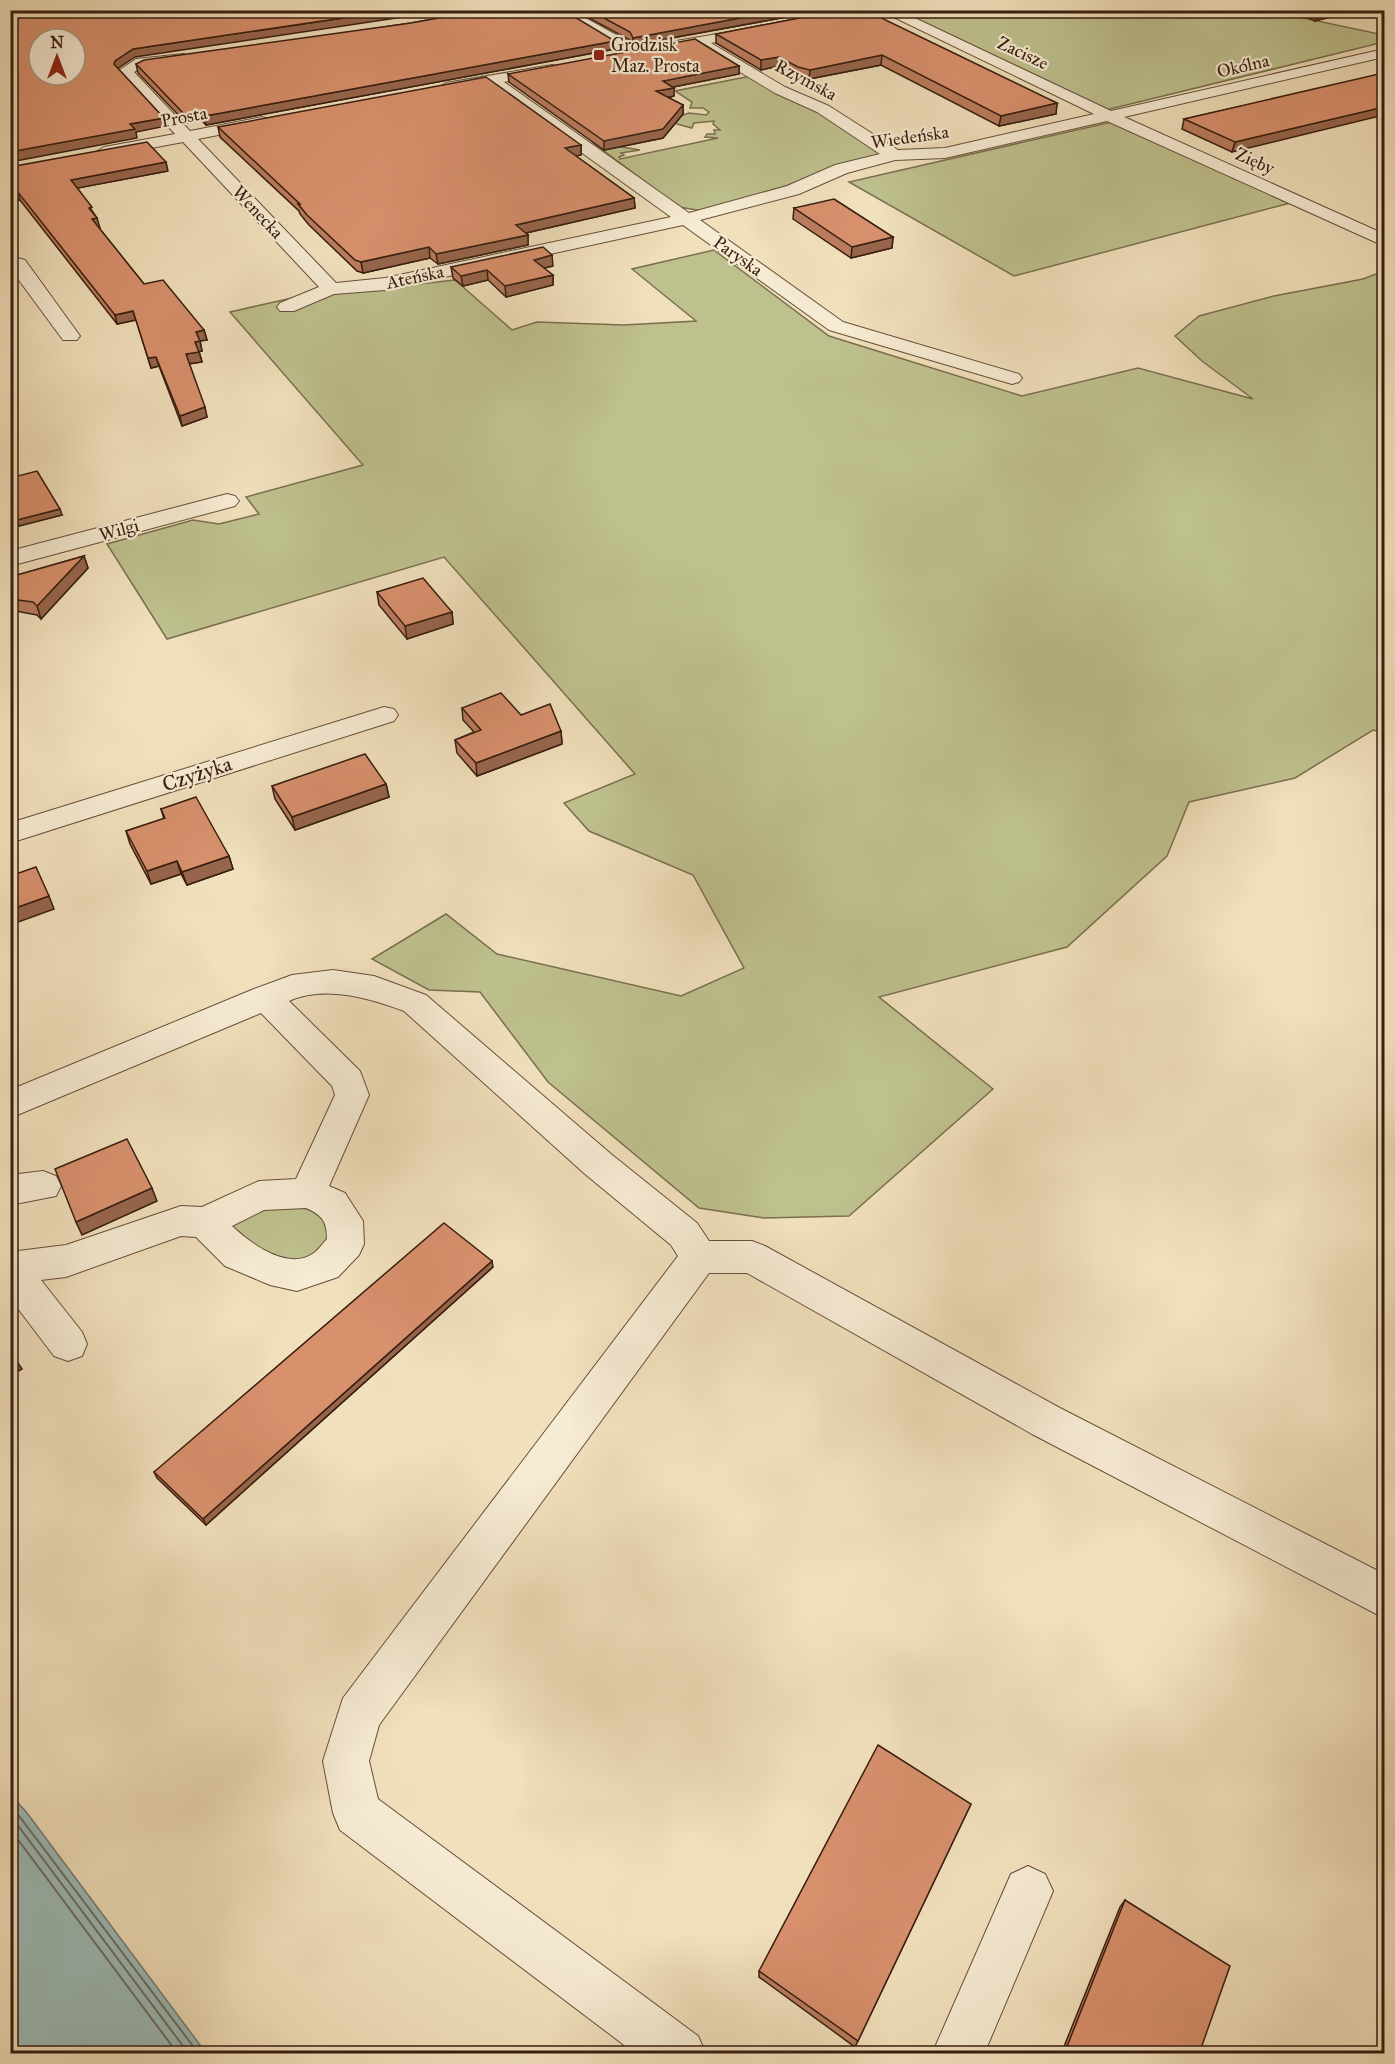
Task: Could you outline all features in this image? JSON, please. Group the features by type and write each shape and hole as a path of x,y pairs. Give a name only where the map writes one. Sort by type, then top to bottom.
{"street":[{"name":"Zacisze","path":"886,10 1110,116"},
{"path":"580,19 624,45 625,50 631,53"},
{"path":"612,57 777,26"},
{"name":"Rzymska","path":"698,41 780,90 823,109 871,143 895,155"},
{"name":"Okólna","path":"1110,116 1384,53"},
{"name":"Wenecka","path":"195,54 141,62 125,71 331,289"},
{"path":"432,90 567,66"},
{"name":"Paryska","path":"491,80 836,326 1012,378"},
{"name":"Wiedeńska","path":"685,219 794,190 841,169 895,155 945,153 1110,116"},
{"name":"Zięby","path":"1110,116 1384,241"},
{"name":"Prosta","path":"86,155 279,119"},
{"name":"Ateńska","path":"287,306 331,289 385,284 685,219"},
{"path":"10,261 18,264 70,336"},
{"name":"Wilgi","path":"10,559 227,501"},
{"name":"Czyżyka","path":"10,833 384,715"},
{"path":"10,1105 265,996 292,987 333,982 374,988 415,1003 598,1164 684,1234 699,1257"},
{"path":"265,996 348,1080 352,1095 308,1193"},
{"path":"68,1344 11,1268 66,1261 181,1221 205,1222 258,1196 308,1193 332,1203 345,1221 346,1244 325,1266 297,1275 270,1269 238,1255 205,1222"},
{"path":"699,1257 752,1257 1046,1421 1384,1597"},
{"path":"680,2054 357,1813 346,1761 359,1714 699,1257"},
{"path":"957,2054 1028,1891"}],"green space":[{"path":"901,10 1270,11 1384,35 1384,42 1106,110 896,13"},
{"path":"751,76 809,105 881,154 709,212 679,207 592,142 640,150 621,153 624,155 619,157 620,159 718,138 705,137 707,134 715,134 714,130 720,130 713,124 714,121 694,123 692,128 677,124 674,118 689,113 706,115 709,112 703,108 690,108 692,102 675,91"},
{"path":"1116,121 1294,202 1014,276 849,182"},
{"path":"714,250 829,336 1022,396 1138,368 1253,399 1202,361 1175,336 1199,316 1274,296 1363,279 1384,271 1384,733 1373,730 1295,778 1189,802 1167,856 1067,947 879,997 993,1089 849,1216 764,1218 699,1208 548,1082 480,992 429,990 372,959 446,914 497,954 681,996 744,968 693,875 589,831 564,803 635,774 444,557 167,639 107,544 193,520 219,524 259,514 246,497 363,465 230,312 292,298 455,280 512,330 537,322 624,325 696,321 632,269"},
{"path":"293,1206 320,1211 332,1233 307,1262 259,1252 243,1240 225,1217 254,1207"}],"water":[{"path":"11,1795 27,1813 206,2053 11,2053"}],"building":[{"path":"45,10 397,10 133,49 114,64 164,118 130,124 135,129 10,152 10,14"},
{"path":"483,10 573,10 573,16 615,41 205,116 199,111 184,114 136,64 144,60 411,23"},
{"path":"589,10 783,10 633,38 630,32"},
{"path":"841,10 865,10 1057,103 1001,116 882,55 810,70 798,67 779,57 761,60 716,34"},
{"path":"1302,10 1339,10 1317,16"},
{"path":"695,39 739,66 663,81 674,88 656,91 683,105 663,129 604,141 508,74"},
{"path":"1383,73 1384,107 1235,142 1184,119"},
{"path":"486,77 581,145 565,148 634,198 516,225 528,235 436,254 429,247 361,262 355,260 307,215 298,204 300,204 218,127"},
{"path":"147,142 166,162 71,180 92,207 89,208 97,218 92,219 144,284 163,280 204,330 196,332 200,341 195,342 199,352 186,354 205,407 180,416 156,357 148,358 133,311 115,315 17,191 10,192 10,167"},
{"path":"834,199 893,237 852,247 794,208"},
{"path":"543,247 552,255 534,260 553,275 505,286 487,270 461,276 451,267"},
{"path":"37,471 60,509 17,520 10,510 10,478"},
{"path":"84,556 37,606 33,602 10,599 10,577"},
{"path":"423,578 452,612 405,626 377,592"},
{"path":"501,693 521,715 550,704 561,731 476,763 455,740 481,730 462,708"},
{"path":"365,754 386,784 292,817 272,786"},
{"path":"196,797 229,856 182,872 177,861 147,871 126,831 165,818 161,809"},
{"path":"36,867 49,896 10,910 10,876"},
{"path":"127,1139 152,1188 76,1222 55,1169"},
{"path":"444,1223 492,1261 203,1519 154,1472"},
{"path":"878,1745 971,1804 858,2041 759,1971"},
{"path":"1125,1900 1230,1966 1199,2054 1064,2054"}],"place":[{"name":"Grodzisk Maz. Prosta","path":"599,55"}]}
